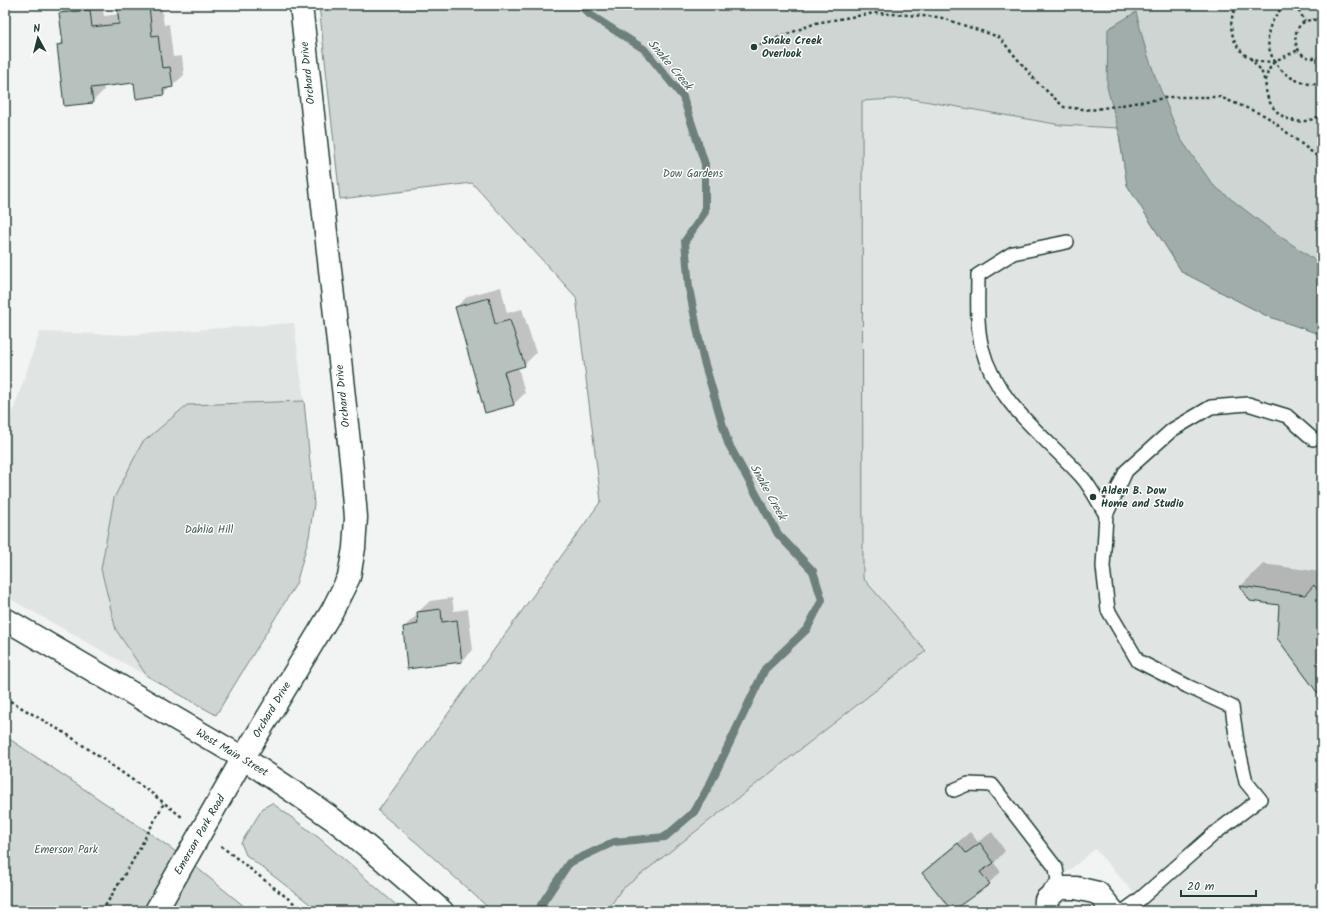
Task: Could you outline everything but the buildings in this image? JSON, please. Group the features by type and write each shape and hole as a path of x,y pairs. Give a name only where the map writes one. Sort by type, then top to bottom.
{"street":[{"name":"Orchard Drive","path":"243,758 332,611 350,577 354,548 356,517 352,470 301,5"},
{"name":"West Main Street","path":"5,619 243,758 334,821 442,911"},
{"name":"Emerson Park Road","path":"156,911 243,758"},
{"path":"1045,911 1046,900 1059,888 1076,888 1098,894 1113,911"}],"lane":[{"path":"1067,242 1013,253 978,275 978,313 982,348 996,382 1026,422 1082,477 1106,515"},
{"path":"1124,911 1139,900 1216,833 1260,799 1246,782 1237,742 1232,707 1138,661 1108,610 1103,567 1106,515 1126,471 1172,430 1211,407 1248,404 1287,416 1314,439"},
{"path":"954,790 968,784 992,785 1056,868 1059,888"}],"path":[{"path":"1238,5 1235,9 1231,22 1232,35 1238,48 1261,70 1267,96 1272,108 1282,116 1295,121 1309,121 1322,115"},
{"path":"1284,5 1273,19 1268,38 1271,57 1282,73 1299,82 1318,85 1322,83"},
{"path":"1295,5 1305,21"},
{"path":"754,47 816,23 875,13 939,17 999,37 1036,81 1064,107 1091,110 1171,97 1220,97 1266,116 1322,160"},
{"path":"1322,21 1313,19 1305,21 1299,26 1295,34 1294,42 1298,50 1304,56 1311,58 1322,56"},
{"path":"1248,57 1261,62 1275,61 1298,50"},
{"path":"1265,84 1268,72 1275,61"},
{"path":"5,698 68,735 164,803 304,911"},
{"path":"102,911 131,864 164,803"}],"shaded area":[{"path":"1136,12 1145,47 1155,76 1180,138 1213,185 1271,230 1322,265 1322,335 1267,316 1182,272 1127,185 1118,128 1107,87 1108,29"},
{"name":"Alden B. Dow Home and Studio","path":"907,98 1061,125 1118,128 1127,185 1182,272 1267,316 1322,335 1322,911 1150,911 1095,849 1033,900 1034,911 607,911 621,890 926,651 863,578 862,101"},
{"path":"294,323 304,401 187,405 116,630 147,676 5,596 5,435 40,332 127,335"}],"green space":[{"name":"Dow Gardens","path":"319,5 1322,5 1322,335 1267,316 1182,272 1127,185 1118,128 1061,125 907,98 862,101 863,578 926,651 621,890 607,911 492,911 417,843 378,811 601,501 576,297 472,183 340,199"},
{"name":"Dahlia Hill","path":"304,401 314,504 309,537 296,584 216,715 147,676 116,630 101,569 114,498 142,443 187,405"},
{"name":"Emerson Park","path":"5,736 186,859 250,911 5,911"},
{"path":"272,803 318,837 403,911 319,911 246,855 241,843 263,808"}],"waterway":[{"name":"Snake Creek","path":"541,905 569,863 614,842 665,837 694,812 710,784 765,669 807,629 822,600 813,571 778,534 728,443 703,358 689,288 685,241 705,212 705,164 683,97 644,49 589,14 580,5"}],"place":[{"name":"Snake Creek Overlook","path":"754,47"},
{"name":"Alden B. Dow Home and Studio","path":"1093,497"}]}
